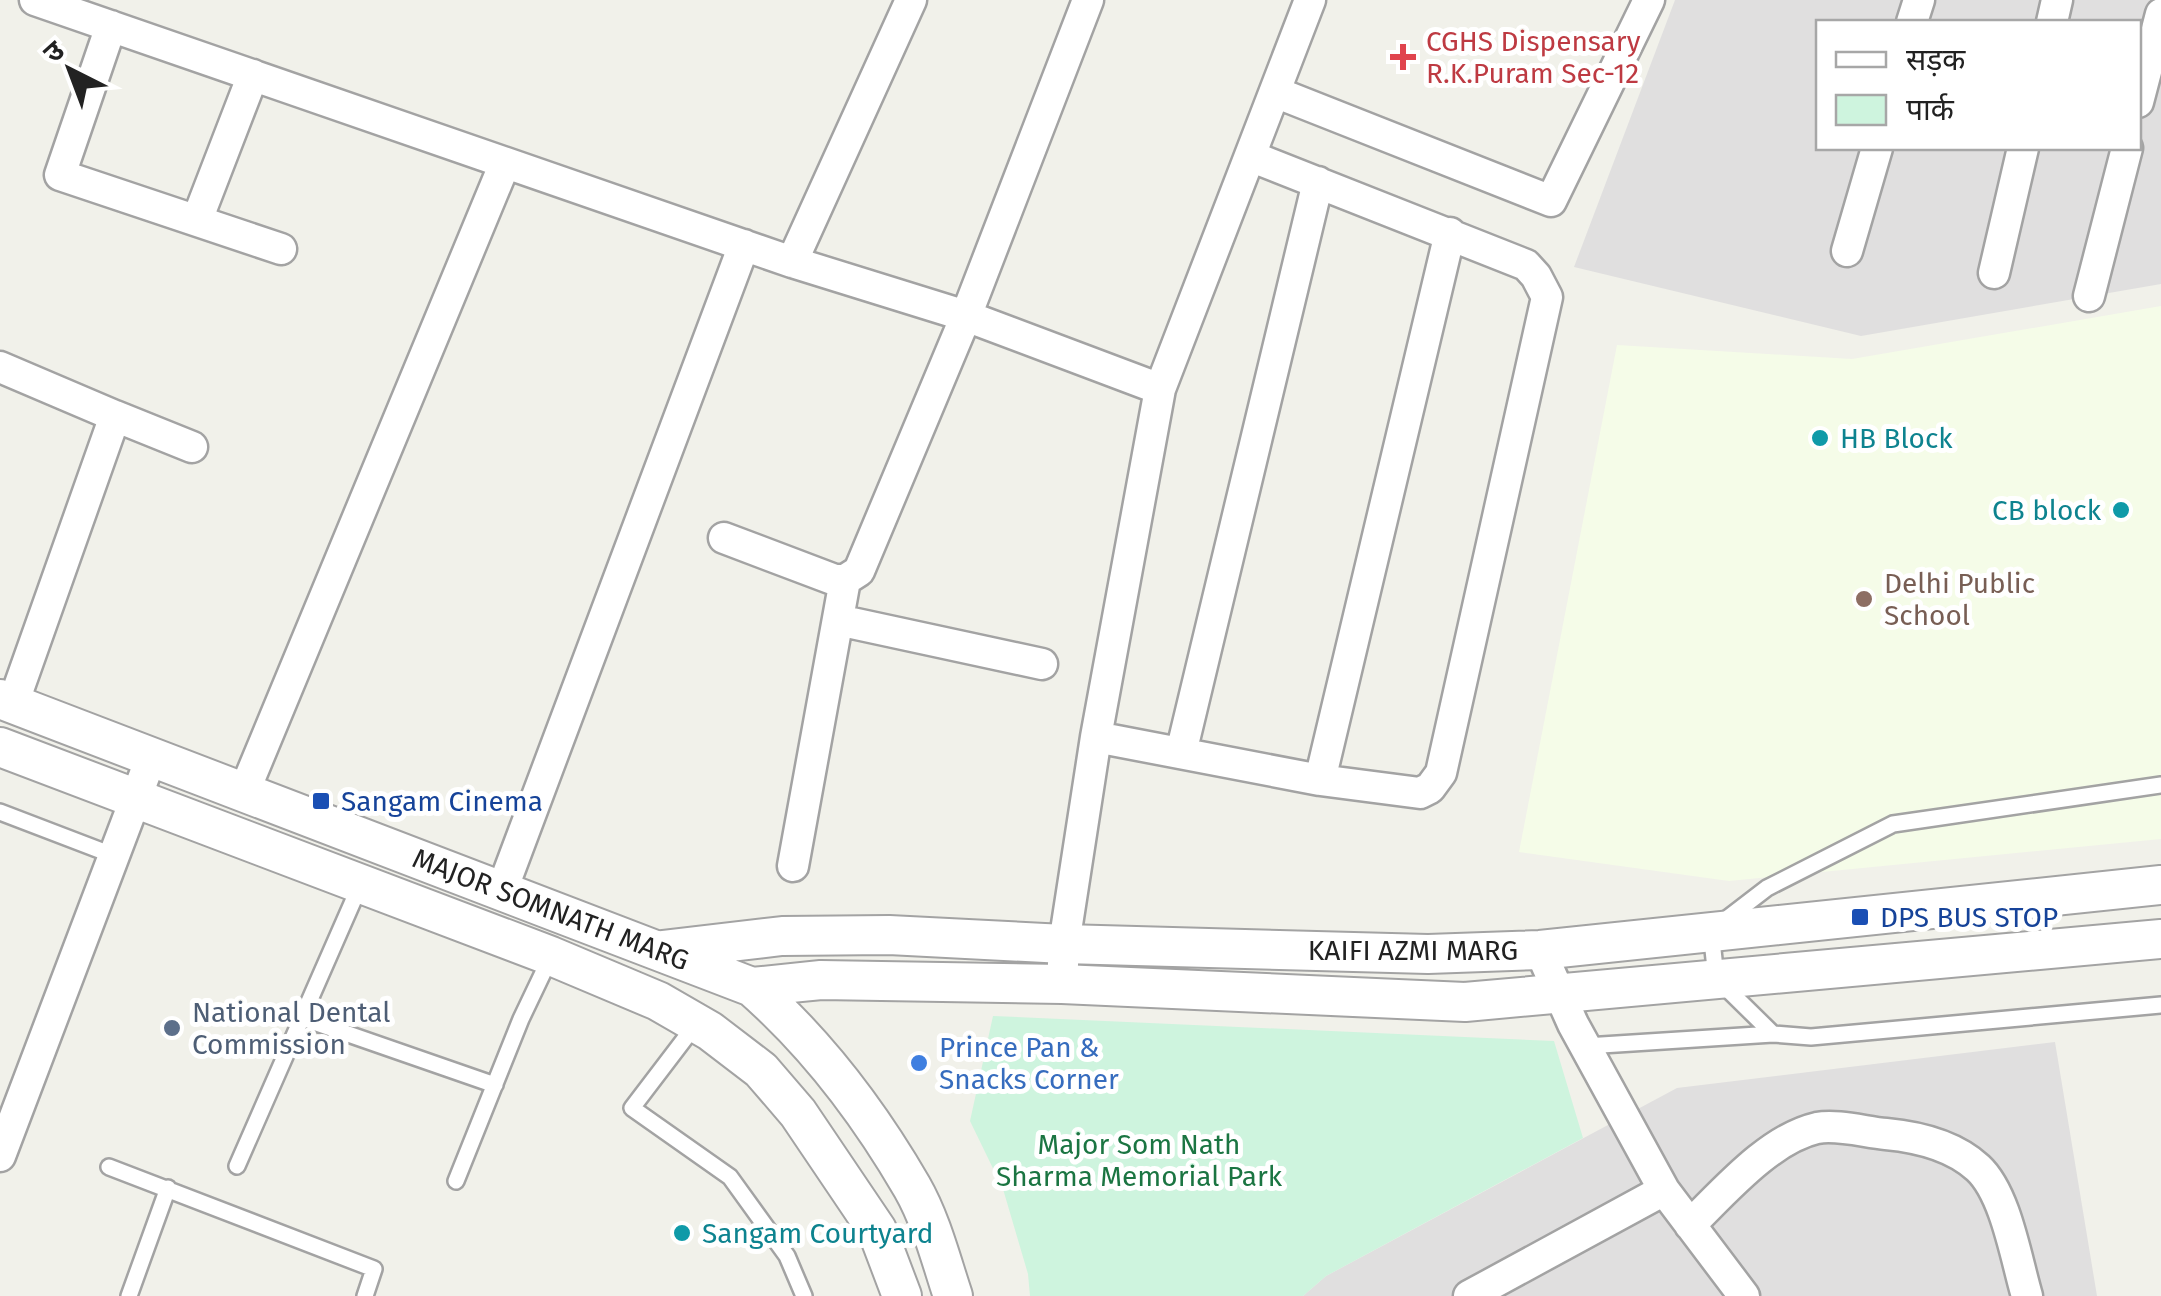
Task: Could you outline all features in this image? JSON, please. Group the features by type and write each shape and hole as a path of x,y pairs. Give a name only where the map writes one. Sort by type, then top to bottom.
{"street":[{"path":"35,0 744,246 966,316 1160,390"},
{"path":"792,262 911,0"},
{"path":"724,538 835,580 845,580 860,571 966,316 1088,0"},
{"path":"1062,984 1064,944 1096,736 1160,390 1310,0"},
{"path":"1275,92 1551,202 1649,0"},
{"path":"2141,91 2161,14"},
{"path":"111,26 60,174 281,249"},
{"path":"197,220 253,75"},
{"path":"1847,251 1875,150"},
{"path":"1994,273 2023,150"},
{"path":"2089,296 2126,150"},
{"path":"1096,736 1320,780 1420,792 1430,788 1441,772 1547,297 1526,265 1250,156"},
{"path":"244,792 505,163"},
{"path":"1181,753 1318,182"},
{"path":"1320,780 1450,233"},
{"path":"502,890 744,246"},
{"path":"0,367 192,447"},
{"path":"7,701 115,416"},
{"path":"794,866 845,580"},
{"path":"838,620 1042,664"},
{"name":"MAJOR SOMNATH MARG","path":"7,701 752,986 790,1020 849,1091 913,1189 953,1296"},
{"name":"MAJOR SOMNATH MARG","path":"0,747 551,956 658,1001 696,1023 761,1070 798,1113 876,1230 902,1296"},
{"path":"0,1156 152,758"},
{"name":"KAIFI AZMI MARG","path":"662,950 782,936 888,935 1428,954 1540,950 2161,885"},
{"path":"752,986 820,980 1062,984 1466,1002 2161,939"},
{"path":"1540,950 1586,1046 1664,1190 1744,1296"},
{"path":"1690,1225 1748,1168 1792,1138 1820,1128 1912,1136 1947,1148 1979,1169 2002,1209 2027,1296"},
{"path":"1469,1296 1664,1190"}],"lane":[{"path":"1773,1034 1716,978 1711,932 1767,888 1892,824 2161,785"},
{"path":"0,812 115,856"},
{"path":"237,1166 361,883"},
{"path":"456,1181 551,956"},
{"path":"1586,1046 1773,1034 1811,1038 2161,1005"},
{"path":"302,1018 494,1084"},
{"path":"696,1023 632,1108 730,1177 787,1256 804,1296"},
{"path":"109,1167 374,1269 365,1296"},
{"path":"130,1296 168,1188"}],"shaded area":[{"path":"1675,0 2161,0 2161,284 1861,336 1574,267"},
{"name":"Delhi Public School","path":"2161,306 2161,839 1729,881 1519,852 1617,345 1852,359"},
{"path":"2055,1042 2097,1296 1303,1296 1326,1276 1677,1088"}],"green space":[{"name":"Major Som Nath Sharma Memorial Park","path":"993,1016 1554,1041 1583,1138 1326,1276 1303,1296 1030,1296 1028,1274 1003,1189 970,1121"}],"place":[{"name":"CGHS Dispensary R.K.Puram Sec-12","path":"1403,57"},
{"name":"HB Block","path":"1820,438"},
{"name":"CB block","path":"2121,510"},
{"name":"Delhi Public School","path":"1864,599"},
{"name":"Sangam Cinema","path":"321,801"},
{"name":"DPS BUS STOP","path":"1860,917"},
{"name":"National Dental Commission","path":"172,1028"},
{"name":"Prince Pan & Snacks Corner","path":"919,1063"},
{"name":"Sangam Courtyard","path":"682,1233"}]}
